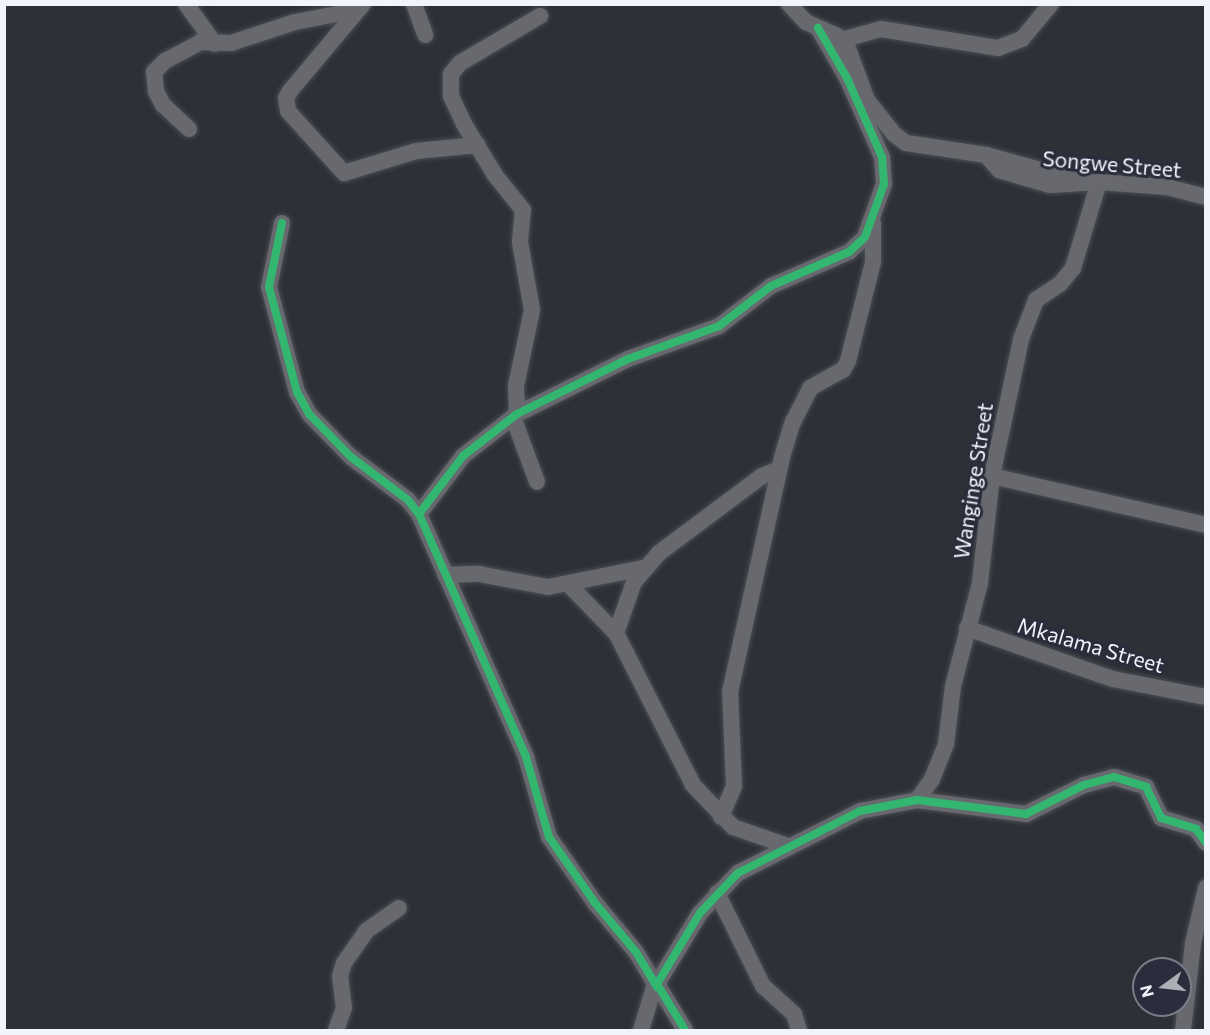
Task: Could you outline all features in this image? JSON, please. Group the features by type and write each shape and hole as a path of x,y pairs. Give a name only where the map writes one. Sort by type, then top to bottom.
{"street":[{"path":"186,4 214,44"},
{"path":"414,4 425,35"},
{"path":"789,4 818,28 841,40 882,29 998,48 1022,39 1051,4"},
{"path":"189,129 163,105 154,72 192,45 231,43 295,22 360,7"},
{"path":"360,7 286,98 288,111 340,171 347,172 416,151 478,145"},
{"path":"537,482 515,415 516,386 532,310 520,242 523,210 495,175 451,96 454,68 540,16"},
{"path":"419,514 463,456 515,415 628,359 719,326 771,286 849,252 865,237 873,221 884,184 882,157 847,78 818,28"},
{"name":"Songwe Street","path":"841,40 857,64 867,100 894,135 922,148 986,155 999,170 1060,185 1092,182 1167,187 1206,197"},
{"name":"Wanginge Street","path":"917,800 932,779 946,744 953,686 980,583 992,476 1021,339 1036,300 1060,284 1073,268 1092,182"},
{"path":"721,816 734,786 730,692 787,436 807,393 843,370 848,361 873,262 873,221"},
{"path":"282,223 269,287 297,392 310,415 351,457 408,500 419,514 526,757 549,837 595,903 636,952 685,1030"},
{"path":"616,633 634,582 644,568 674,541 762,476 779,469"},
{"path":"992,476 1206,525"},
{"path":"445,575 479,574 548,587 644,568"},
{"path":"568,584 616,633 693,785 721,816 755,837 788,846"},
{"name":"Mkalama Street","path":"967,628 1113,680 1206,697"},
{"path":"641,1030 656,986 688,932 717,893 738,873 860,811 917,800 1026,814 1095,781 1114,777 1146,787 1161,818 1196,829 1206,843"},
{"path":"1183,1030 1193,943 1206,888"},
{"path":"717,893 763,986 794,1014 799,1030"},
{"path":"336,1030 344,1008 340,976 344,963 366,931 399,908"}],"cycle path":[{"path":"419,514 463,456 517,414 628,359 719,326 771,286 849,252 865,237 884,184 882,157 847,78 818,28"},
{"path":"282,223 269,287 297,392 310,415 351,457 408,500 419,514 526,757 549,837 595,903 636,952 657,987"},
{"path":"685,1030 657,984 700,913 738,873 860,811 917,800 1026,814 1084,785 1114,777 1146,787 1161,818 1196,829 1206,843"}]}
